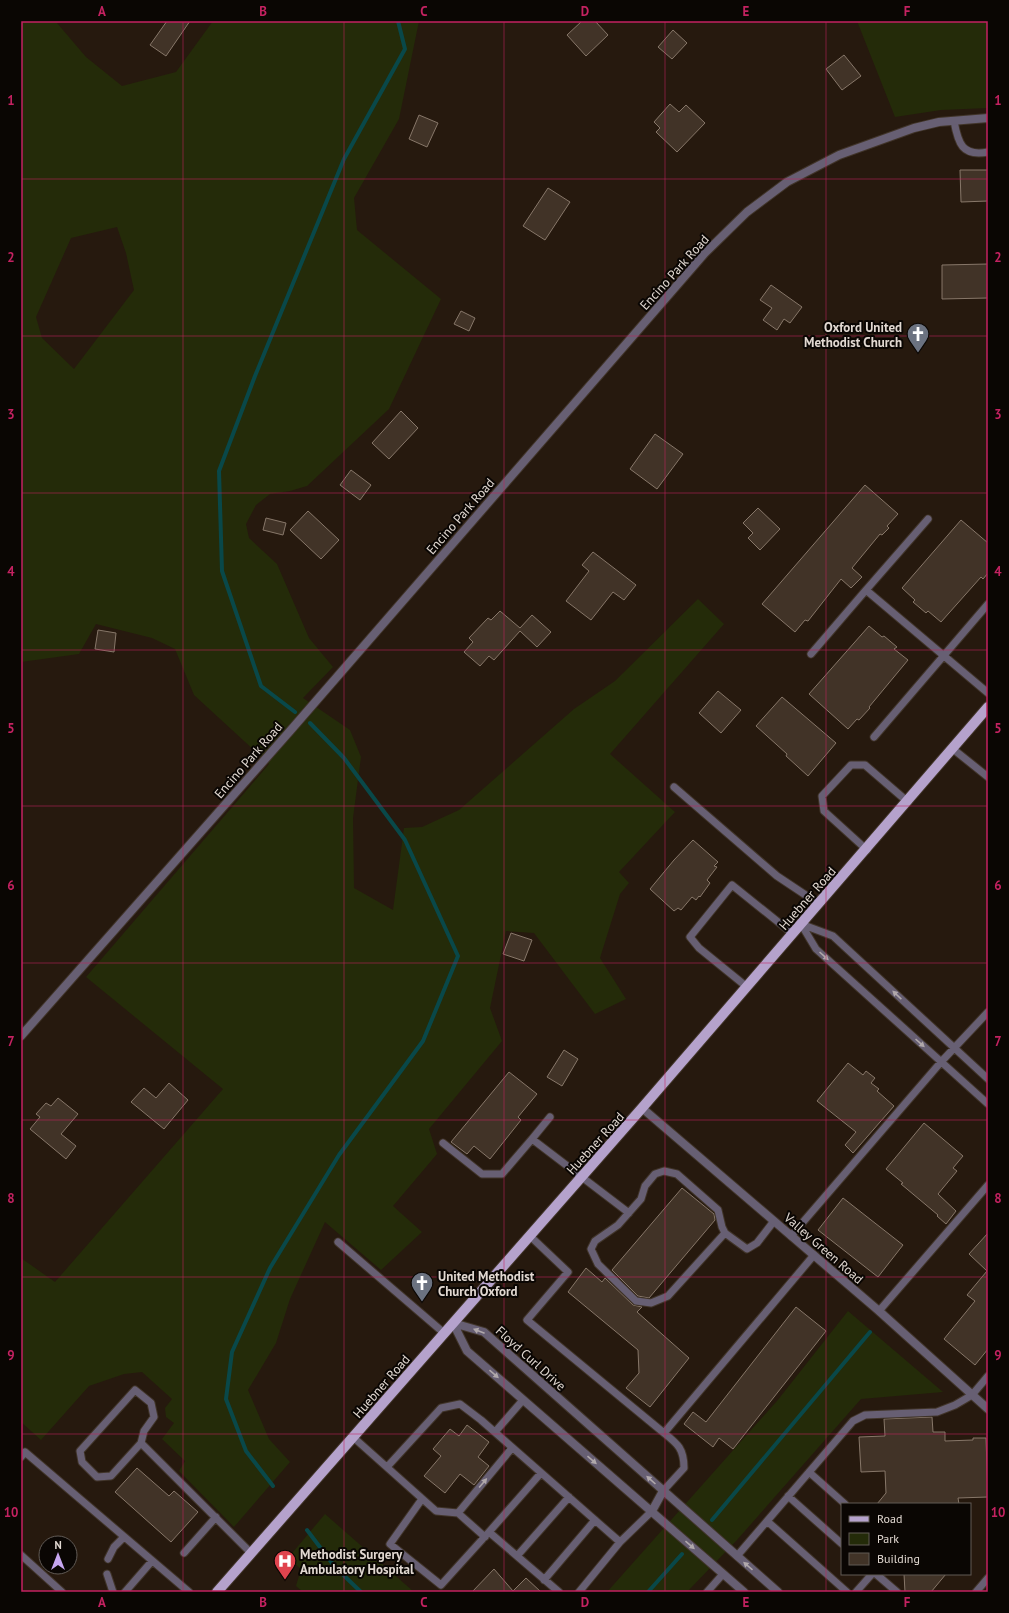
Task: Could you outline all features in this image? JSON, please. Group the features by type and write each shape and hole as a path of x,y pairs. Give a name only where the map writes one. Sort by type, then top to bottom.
{"main road":[{"name":"Huebner Road","path":"217,1592 867,850 988,707"}],"street":[{"name":"Encino Park Road","path":"21,1036 705,253 747,212 787,182 839,155 914,128 954,121 988,118"},
{"name":"Valley Green Road","path":"642,1108 879,1311 988,1409"},
{"path":"453,1323 467,1351 744,1592"},
{"name":"Floyd Curl Drive","path":"453,1323 484,1332 778,1592"},
{"path":"652,1511 663,1491"}],"lane":[{"path":"954,121 957,139 963,147 972,153 988,152"},
{"path":"811,654 928,519"},
{"path":"866,590 988,693"},
{"path":"874,736 988,604"},
{"path":"953,749 988,777"},
{"path":"867,850 824,811 822,796 851,765 865,765 908,802"},
{"path":"674,787 777,876 819,904"},
{"path":"747,987 699,948 690,937 732,885 793,934"},
{"path":"801,924 833,936 988,1079"},
{"path":"801,924 816,949 988,1104"},
{"path":"790,1236 941,1062 988,1012"},
{"path":"442,1143 482,1174 502,1174 550,1117"},
{"path":"532,1139 629,1213"},
{"path":"725,1233 668,1296 651,1303 636,1301 598,1264 591,1249 595,1241 618,1225 641,1199 645,1186 655,1174 664,1171 677,1174 718,1210 725,1233 747,1249 757,1243 774,1221"},
{"path":"879,1311 988,1186"},
{"path":"530,1236 568,1272 527,1320 680,1446 684,1458 684,1468 663,1491"},
{"path":"338,1242 444,1333"},
{"path":"664,1433 814,1255"},
{"path":"737,1556 853,1421 865,1415 937,1412 955,1405 972,1395 988,1376"},
{"path":"135,1390 151,1403 154,1417 144,1431 141,1443 111,1476 97,1477 82,1462 80,1451 135,1390"},
{"path":"495,1432 523,1400"},
{"path":"387,1467 441,1408 460,1404 495,1432 620,1542"},
{"path":"353,1437 436,1511 458,1513 517,1556 559,1592"},
{"path":"141,1443 251,1553"},
{"path":"458,1513 512,1448"},
{"path":"21,1458 25,1452 190,1592"},
{"path":"809,1472 844,1503"},
{"path":"422,1499 390,1544 441,1589 541,1473"},
{"path":"788,1496 841,1543"},
{"path":"517,1556 569,1497"},
{"path":"579,1592 620,1542 652,1511"},
{"path":"184,1553 216,1518"},
{"path":"544,1580 595,1520"},
{"path":"767,1521 847,1592"},
{"path":"108,1559 114,1547 124,1537"},
{"path":"21,1555 62,1592"},
{"path":"125,1592 152,1561"},
{"path":"107,1574 113,1592"},
{"path":"707,1592 723,1574"},
{"path":"856,1592 871,1575"},
{"path":"877,1575 897,1592"},
{"path":"976,1592 988,1578"}],"green space":[{"path":"21,21 66,21 57,23 86,57 122,86 176,72 213,21 419,21 399,119 354,198 357,230 441,299 389,409 307,486 290,491 270,494 256,505 246,524 249,538 277,564 309,638 333,667 303,698 350,730 361,757 353,818 354,888 393,910 404,828 422,827 459,810 574,709 615,681 698,599 724,624 610,754 675,812 619,872 629,883 620,894 600,958 626,999 595,1014 534,933 506,931 490,1008 502,1041 429,1129 437,1154 393,1206 422,1232 381,1270 325,1222 290,1299 276,1343 248,1390 269,1439 290,1462 234,1527 179,1471 185,1461 162,1439 174,1423 166,1417 165,1408 172,1399 142,1372 124,1374 89,1386 41,1440 21,1422 21,1258 55,1282 223,1089 86,977 269,764 194,695 175,649 152,638 96,624 79,654 21,662","holes":["117,227 126,253 134,290 74,369 42,338 36,317 71,238"]},
{"path":"857,21 988,21 988,108 941,110 895,117"},
{"path":"848,1311 943,1392 861,1399 737,1540 687,1592 607,1592 777,1401"},
{"path":"325,1514 414,1592 303,1592 296,1586 301,1569 288,1558"}],"building":[{"path":"167,21 190,21 166,56 150,45"},
{"path":"582,21 595,21 608,35 586,56 567,35"},
{"path":"673,30 687,43 672,59 658,47"},
{"path":"844,55 861,76 842,90 826,69"},
{"path":"670,104 679,112 686,105 705,123 677,152 656,132 660,128 654,122"},
{"path":"419,115 438,123 427,147 409,139"},
{"path":"960,170 988,170 988,201 961,202"},
{"path":"548,188 570,202 545,240 523,226"},
{"path":"988,264 988,298 942,299 942,265"},
{"path":"771,285 802,307 790,323 784,319 777,330 763,320 772,308 760,300"},
{"path":"461,311 475,318 469,331 454,324"},
{"path":"401,411 418,428 389,459 372,443"},
{"path":"655,434 683,454 657,489 630,469"},
{"path":"351,470 371,485 360,500 340,485"},
{"path":"865,485 898,514 887,526 889,528 882,535 880,534 852,568 862,577 851,588 841,579 808,621 805,620 795,632 762,604"},
{"path":"758,508 780,529 760,550 748,538 753,533 743,523"},
{"path":"308,511 339,540 321,559 290,530"},
{"path":"266,518 286,523 283,535 263,530"},
{"path":"961,520 988,543 988,573 983,579 981,577 941,622 928,611 926,613 913,602 915,600 902,588"},
{"path":"593,552 636,585 624,600 613,592 591,620 566,601 589,571 582,565"},
{"path":"500,611 520,628 532,615 551,632 537,647 520,631 494,660 489,656 480,666 464,652 473,642 469,638 488,618 491,620"},
{"path":"869,626 897,647 894,649 908,660 869,707 870,708 848,729 809,694"},
{"path":"98,630 116,633 114,652 95,649"},
{"path":"718,691 741,710 721,733 699,713"},
{"path":"782,697 836,743 808,776 786,756 787,754 756,726"},
{"path":"693,840 718,862 714,866 717,867 707,880 710,883 700,897 699,896 696,900 692,897 681,910 678,908 674,911 650,889"},
{"path":"511,933 532,940 524,961 503,954"},
{"path":"564,1050 578,1059 562,1086 547,1077"},
{"path":"848,1063 863,1075 866,1071 875,1078 871,1083 879,1089 877,1091 894,1106 853,1153 845,1145 856,1132 817,1101"},
{"path":"509,1072 537,1094 518,1117 521,1120 490,1159 474,1146 467,1154 451,1142"},
{"path":"169,1083 188,1100 164,1129 131,1102 144,1088 156,1098"},
{"path":"58,1098 78,1114 61,1134 76,1146 66,1159 30,1129 40,1117 36,1114 46,1103 51,1106"},
{"path":"924,1123 963,1156 953,1168 957,1171 938,1194 956,1211 946,1224 937,1216 938,1215 901,1184 903,1183 886,1169"},
{"path":"682,1188 714,1214 715,1220 649,1298 638,1296 612,1270"},
{"path":"843,1198 903,1245 878,1277 818,1230"},
{"path":"988,1233 988,1349 975,1365 944,1339 975,1301 967,1295 987,1271 969,1254"},
{"path":"586,1268 602,1282 605,1278 633,1305 642,1307 637,1312 689,1358 650,1407 626,1388 639,1373 638,1350 568,1292"},
{"path":"796,1307 826,1331 733,1449 719,1438 713,1447 684,1424 693,1412 706,1422"},
{"path":"932,1417 933,1432 945,1432 945,1441 986,1438 988,1497 958,1498 959,1503 878,1503 886,1493 885,1471 861,1472 859,1437 885,1436 884,1419"},
{"path":"467,1425 489,1442 478,1457 489,1466 474,1485 460,1474 445,1493 424,1476 441,1456 433,1449 450,1429 459,1436"},
{"path":"137,1468 169,1496 174,1491 198,1512 171,1542 115,1492"},
{"path":"494,1569 513,1591 526,1578 541,1592 472,1592"},
{"path":"904,1575 945,1575 931,1592 905,1592"}],"waterway":[{"path":"295,712 261,686 222,571 219,471 255,376 344,159 405,49 398,21"},
{"path":"273,1486 246,1451 226,1399 232,1352 270,1268 339,1155 423,1041 458,956 405,840 344,758 310,723"},
{"path":"712,1520 870,1332"},
{"path":"307,1530 335,1567 361,1592"},
{"path":"648,1592 682,1554"}],"place":[{"name":"Oxford United Methodist Church","path":"918,354"},
{"name":"United Methodist Church Oxford","path":"422,1302"},
{"name":"Methodist Surgery Ambulatory Hospital","path":"285,1580"}]}
